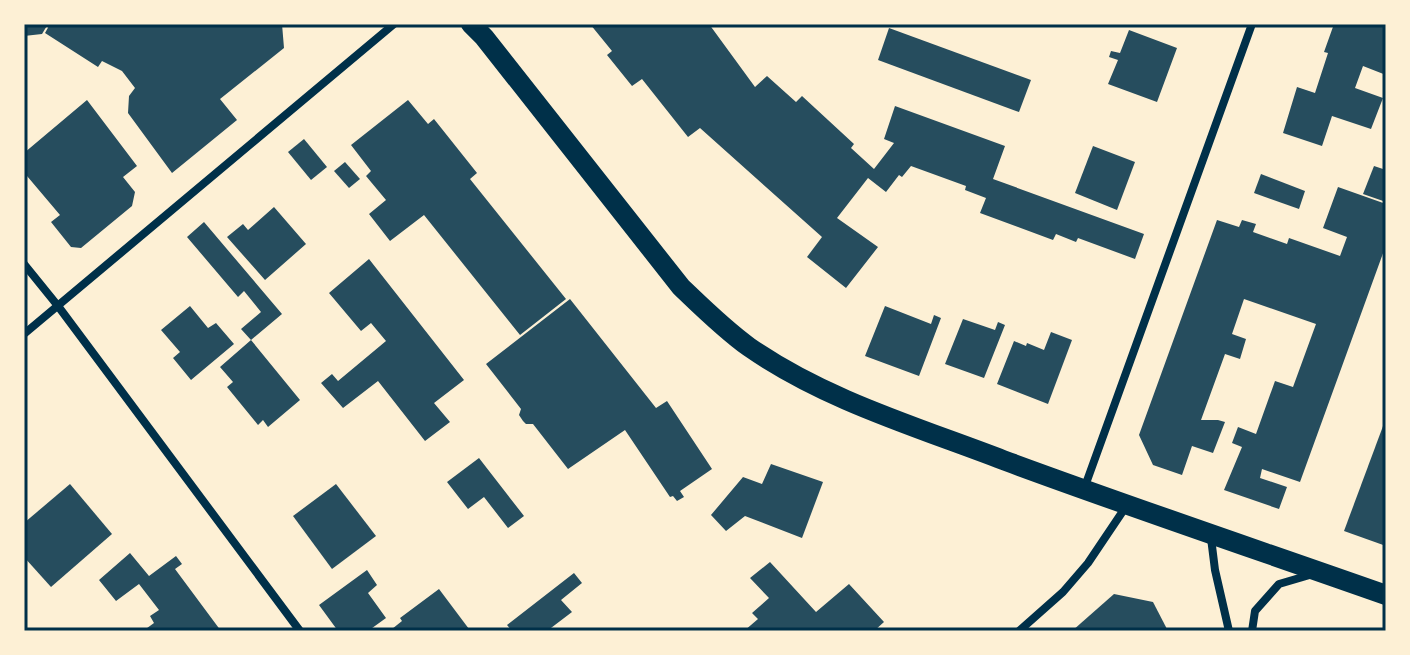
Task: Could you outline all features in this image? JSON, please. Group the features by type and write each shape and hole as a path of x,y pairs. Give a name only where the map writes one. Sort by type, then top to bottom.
{"main road":[{"path":"471,24 681,287 718,323 776,365 831,395 1128,505 1386,595"}],"street":[{"path":"24,334 394,24"},
{"path":"1084,489 1252,24"},
{"path":"24,264 300,631"},
{"path":"1019,631 1063,592 1088,563 1128,505"},
{"path":"1211,534 1215,570 1229,631"},
{"path":"1252,631 1255,611 1279,584 1321,572"}],"building":[{"path":"24,24 48,24 42,34 24,36"},
{"path":"50,24 282,24 284,48 220,99 237,120 172,173 128,113 129,96 135,88 122,71 102,61 98,67 45,33"},
{"path":"590,24 709,24 755,87 767,76 796,102 802,96 854,144 851,148 874,169 894,143 884,139 895,106 1005,146 993,179 1144,234 1135,259 1078,238 1076,242 1056,234 1053,240 980,213 986,198 965,190 966,186 911,166 902,177 899,175 886,192 868,178 837,218 878,247 846,288 807,257 822,237 700,128 688,137 642,79 632,86 607,55 612,51"},
{"path":"1334,24 1386,25 1386,75 1363,66 1355,88 1383,98 1371,129 1332,116 1322,146 1283,133 1297,87 1315,93"},
{"path":"889,28 1031,80 1019,112 878,60"},
{"path":"1129,30 1177,48 1157,102 1108,84 1118,60 1109,57 1111,51 1120,53"},
{"path":"87,100 137,166 123,177 135,192 132,206 81,248 71,247 51,222 60,215 27,176 24,179 24,153"},
{"path":"408,100 428,124 434,119 477,173 470,179 566,299 520,335 424,215 390,241 369,214 386,200 366,176 371,171 351,145"},
{"path":"304,139 327,167 311,180 288,152"},
{"path":"1093,146 1135,162 1117,210 1075,193"},
{"path":"345,162 360,179 349,188 334,171"},
{"path":"1374,166 1386,170 1386,202 1363,194"},
{"path":"1261,174 1305,191 1299,209 1254,193"},
{"path":"1338,187 1386,204 1386,245 1300,482 1262,469 1260,478 1287,487 1279,509 1224,490 1242,447 1232,443 1238,427 1256,434 1275,381 1293,387 1316,324 1244,299 1232,334 1246,339 1240,359 1225,354 1201,420 1225,422 1213,453 1192,446 1182,475 1153,465 1139,435 1217,220 1239,227 1242,220 1256,224 1253,232 1287,244 1289,238 1340,256 1347,237 1323,228"},
{"path":"274,207 306,244 265,280 227,237 243,224 248,230"},
{"path":"204,222 282,314 251,340 241,329 261,312 244,291 238,297 187,237"},
{"path":"369,259 464,380 434,403 450,422 425,441 378,381 343,408 321,383 332,374 338,381 386,341 371,323 361,331 329,293"},
{"path":"570,299 656,408 667,401 712,469 680,491 684,497 677,501 670,497 625,430 568,469 533,424 523,421 519,415 521,409 486,364"},
{"path":"190,306 208,328 216,323 234,344 191,380 173,358 180,352 161,330"},
{"path":"885,306 931,324 934,315 941,318 919,376 865,356"},
{"path":"963,319 995,330 998,322 1005,325 984,378 945,364"},
{"path":"1051,332 1072,340 1048,404 997,384 1014,341 1044,350"},
{"path":"251,340 300,400 268,427 263,420 258,425 227,387 233,382 220,367"},
{"path":"1386,418 1386,546 1344,531"},
{"path":"479,458 524,516 508,528 484,497 468,509 447,482"},
{"path":"771,464 823,482 802,538 745,516 726,531 711,515 743,477 762,484"},
{"path":"70,484 112,534 51,587 24,557 24,523"},
{"path":"336,484 376,536 332,569 293,516"},
{"path":"130,553 149,576 176,556 182,564 175,569 221,631 143,631 154,623 150,616 159,610 139,584 116,601 99,580"},
{"path":"770,562 816,612 849,584 884,622 874,631 744,631 758,619 752,613 769,598 750,578"},
{"path":"367,570 377,585 368,593 386,618 368,631 338,631 319,605"},
{"path":"574,573 582,583 561,600 572,612 547,631 512,631 507,625"},
{"path":"439,589 469,629 392,629 402,621 400,618"},
{"path":"1114,594 1153,602 1168,631 1072,631"}]}
